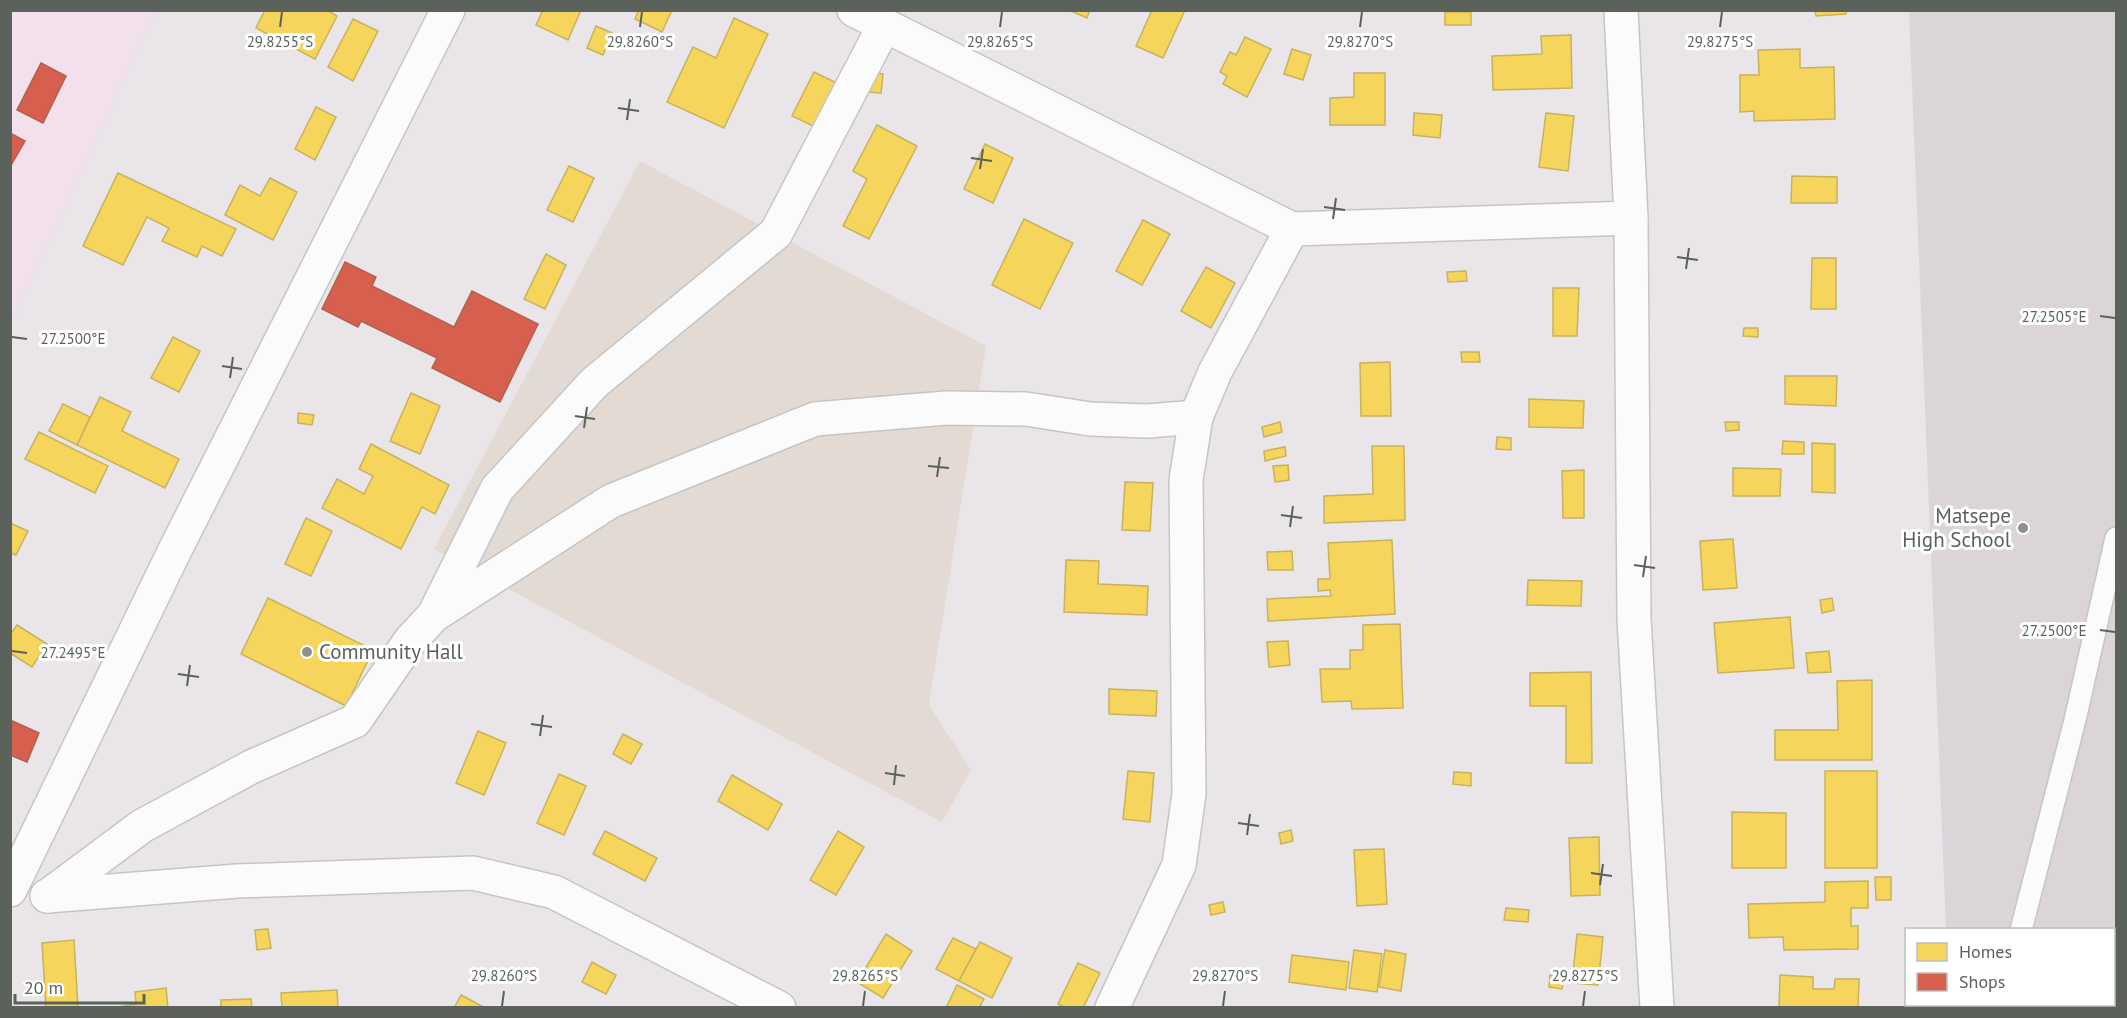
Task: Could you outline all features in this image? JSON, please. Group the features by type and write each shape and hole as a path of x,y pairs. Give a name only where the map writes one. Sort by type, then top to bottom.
{"street":[{"path":"10,890 174,552 448,10"},
{"path":"854,10 1292,229 1631,218"},
{"path":"1621,10 1631,218 1634,619 1657,1008"},
{"path":"48,896 142,826 251,767 355,721 410,642 434,615 497,489 594,383 776,232 884,26"},
{"path":"1112,1008 1179,865 1182,845 1189,794 1186,480 1196,417 1215,372 1292,229"},
{"path":"434,615 611,501 814,419 946,408 1026,409 1090,418 1148,421 1196,417"},
{"path":"10,902 48,896 237,881 473,873 554,891 779,1008"}],"lane":[{"path":"2022,928 2075,720 2116,537"}],"shaded area":[{"path":"11,11 155,11 11,323"},
{"name":"Matsepe High School","path":"1909,11 2116,11 2116,1007 1949,1007 2115,1006 2115,928 1946,928"},
{"path":"640,161 986,346 929,705 971,770 942,822 434,549"}],"building: Homes":[{"path":"265,10 327,10 337,16 315,59 256,28"},
{"path":"543,10 581,10 568,40 536,25"},
{"path":"639,10 672,10 662,32 635,19"},
{"path":"1069,10 1090,10 1087,18"},
{"path":"1152,10 1185,10 1163,58 1136,46"},
{"path":"1815,10 1846,10 1846,14 1816,16"},
{"path":"1445,12 1471,12 1471,25 1445,25"},
{"path":"734,18 768,34 724,128 667,102 693,47 716,58"},
{"path":"353,19 378,31 353,81 328,67"},
{"path":"596,26 612,33 603,55 587,48"},
{"path":"1571,35 1572,88 1493,90 1492,56 1542,54 1541,36"},
{"path":"1245,37 1271,49 1247,97 1223,84 1227,76 1220,72 1230,52 1236,55"},
{"path":"1292,49 1311,55 1303,80 1284,74"},
{"path":"1800,49 1800,68 1834,67 1835,119 1754,121 1754,111 1740,112 1740,75 1759,75 1758,50"},
{"path":"814,72 837,83 815,127 792,116"},
{"path":"867,72 883,74 881,93 865,92"},
{"path":"1354,73 1385,73 1385,125 1330,125 1330,98 1354,97"},
{"path":"316,107 336,117 315,160 295,149"},
{"path":"1414,113 1442,115 1440,138 1413,135"},
{"path":"1546,113 1574,116 1568,171 1539,167"},
{"path":"877,125 917,146 869,239 843,226 867,179 853,171"},
{"path":"985,144 1013,158 993,203 964,189"},
{"path":"569,166 594,178 573,222 547,210"},
{"path":"118,173 236,229 222,256 202,246 197,257 162,241 169,228 147,217 123,265 83,246"},
{"path":"1792,176 1837,177 1837,203 1791,203"},
{"path":"270,178 297,192 273,240 225,215 240,185 260,196"},
{"path":"1024,219 1073,243 1040,309 992,285"},
{"path":"1143,220 1170,234 1142,285 1116,271"},
{"path":"546,254 566,265 545,309 524,299"},
{"path":"1812,258 1836,258 1836,309 1811,309"},
{"path":"1206,267 1235,283 1211,328 1181,311"},
{"path":"1466,271 1467,281 1448,282 1447,272"},
{"path":"1553,288 1579,288 1577,336 1553,336"},
{"path":"1744,328 1758,328 1758,337 1743,336"},
{"path":"173,337 200,351 179,392 151,378"},
{"path":"1461,352 1479,352 1480,362 1462,362"},
{"path":"1390,362 1391,416 1361,416 1360,363"},
{"path":"1785,376 1837,376 1836,406 1785,404"},
{"path":"411,393 440,406 420,454 390,441"},
{"path":"100,397 131,412 122,431 179,459 165,488 77,445"},
{"path":"1529,399 1584,401 1583,428 1529,427"},
{"path":"63,404 90,417 77,445 49,431"},
{"path":"298,413 314,415 312,425 298,423"},
{"path":"1280,422 1282,432 1264,437 1262,427"},
{"path":"1725,422 1739,422 1739,430 1726,431"},
{"path":"39,432 108,466 95,493 25,459"},
{"path":"1497,437 1511,438 1511,450 1496,449"},
{"path":"1783,441 1804,442 1804,454 1782,454"},
{"path":"1812,443 1835,444 1835,493 1812,492"},
{"path":"371,444 449,485 435,514 422,507 401,549 322,508 337,479 364,494 373,476 359,469"},
{"path":"1372,446 1404,446 1405,520 1324,523 1324,496 1373,494"},
{"path":"1285,447 1286,456 1265,461 1264,451"},
{"path":"1288,465 1289,480 1275,482 1273,466"},
{"path":"1733,468 1781,469 1780,496 1733,496"},
{"path":"1584,470 1584,518 1563,518 1562,471"},
{"path":"1125,482 1153,483 1150,531 1122,530"},
{"path":"306,518 332,531 311,576 285,564"},
{"path":"10,523 28,531 16,555 10,553"},
{"path":"1733,539 1737,588 1703,590 1700,541"},
{"path":"1392,540 1395,614 1268,621 1267,599 1331,596 1330,590 1318,591 1318,579 1330,579 1328,543"},
{"path":"1292,551 1293,570 1268,570 1267,552"},
{"path":"1066,560 1099,561 1098,584 1148,586 1147,615 1064,612"},
{"path":"1528,580 1582,581 1581,606 1527,605"},
{"name":"Community Hall","path":"268,598 373,650 346,706 241,654"},
{"path":"1832,598 1834,610 1822,613 1820,600"},
{"path":"1790,617 1794,668 1718,673 1714,623"},
{"path":"1400,624 1403,708 1352,709 1351,701 1322,702 1320,669 1350,669 1350,650 1363,650 1363,625"},
{"path":"17,625 47,644 32,667 10,653 10,635"},
{"path":"1288,641 1290,665 1269,667 1267,642"},
{"path":"1829,651 1831,672 1808,673 1806,653"},
{"path":"1591,672 1592,763 1566,763 1566,706 1530,706 1530,673"},
{"path":"1872,680 1872,760 1775,760 1775,730 1838,730 1837,681"},
{"path":"1109,689 1157,691 1156,716 1109,714"},
{"path":"478,731 506,743 484,795 456,783"},
{"path":"623,734 642,744 631,764 613,754"},
{"path":"1128,771 1154,773 1150,822 1123,819"},
{"path":"1825,771 1877,771 1877,868 1825,868"},
{"path":"1454,772 1471,773 1471,786 1453,784"},
{"path":"559,774 586,786 564,835 537,823"},
{"path":"732,775 782,804 768,830 718,801"},
{"path":"1732,812 1786,813 1786,868 1732,868"},
{"path":"1291,830 1293,841 1281,844 1279,833"},
{"path":"605,831 657,858 645,881 593,854"},
{"path":"838,831 864,847 836,895 810,880"},
{"path":"1599,837 1600,895 1571,896 1569,838"},
{"path":"1384,849 1387,904 1357,906 1354,850"},
{"path":"1875,877 1891,877 1891,900 1876,900"},
{"path":"1868,881 1868,908 1851,908 1851,926 1858,926 1858,949 1784,950 1783,937 1749,938 1748,904 1825,902 1825,882"},
{"path":"1223,902 1225,912 1211,915 1209,905"},
{"path":"1506,908 1529,910 1528,922 1504,920"},
{"path":"268,929 271,948 257,950 255,930"},
{"path":"886,934 912,951 883,998 857,982"},
{"path":"1577,934 1603,937 1598,985 1572,983"},
{"path":"953,938 976,949 959,981 936,969"},
{"path":"74,940 78,1008 46,1008 42,943"},
{"path":"980,942 1012,958 992,998 959,981"},
{"path":"1354,950 1382,954 1377,992 1349,988"},
{"path":"1385,950 1406,954 1401,991 1379,987"},
{"path":"1292,955 1349,962 1346,990 1289,982"},
{"path":"592,962 616,975 606,994 582,982"},
{"path":"1078,963 1100,973 1083,1008 1066,1008 1058,1004"},
{"path":"1550,975 1564,977 1562,989 1549,987"},
{"path":"1780,975 1813,977 1813,989 1834,989 1835,979 1859,979 1858,1008 1779,1008"},
{"path":"957,985 984,999 979,1008 946,1008"},
{"path":"166,988 168,1008 112,1008 136,1004 135,992"},
{"path":"337,990 338,1008 282,1008 281,993"},
{"path":"461,995 485,1008 454,1008"},
{"path":"251,999 252,1008 221,1008 221,1000"}],"building: Shops":[{"path":"41,63 66,76 43,123 17,110"},
{"path":"10,133 25,141 10,167"},
{"path":"345,262 376,277 372,286 454,327 472,291 538,324 500,402 432,368 437,358 361,321 358,327 322,309"},
{"path":"10,720 39,733 27,762 10,755"}],"place":[{"name":"Matsepe High School","path":"2023,528"},
{"name":"Community Hall","path":"307,652"}]}
